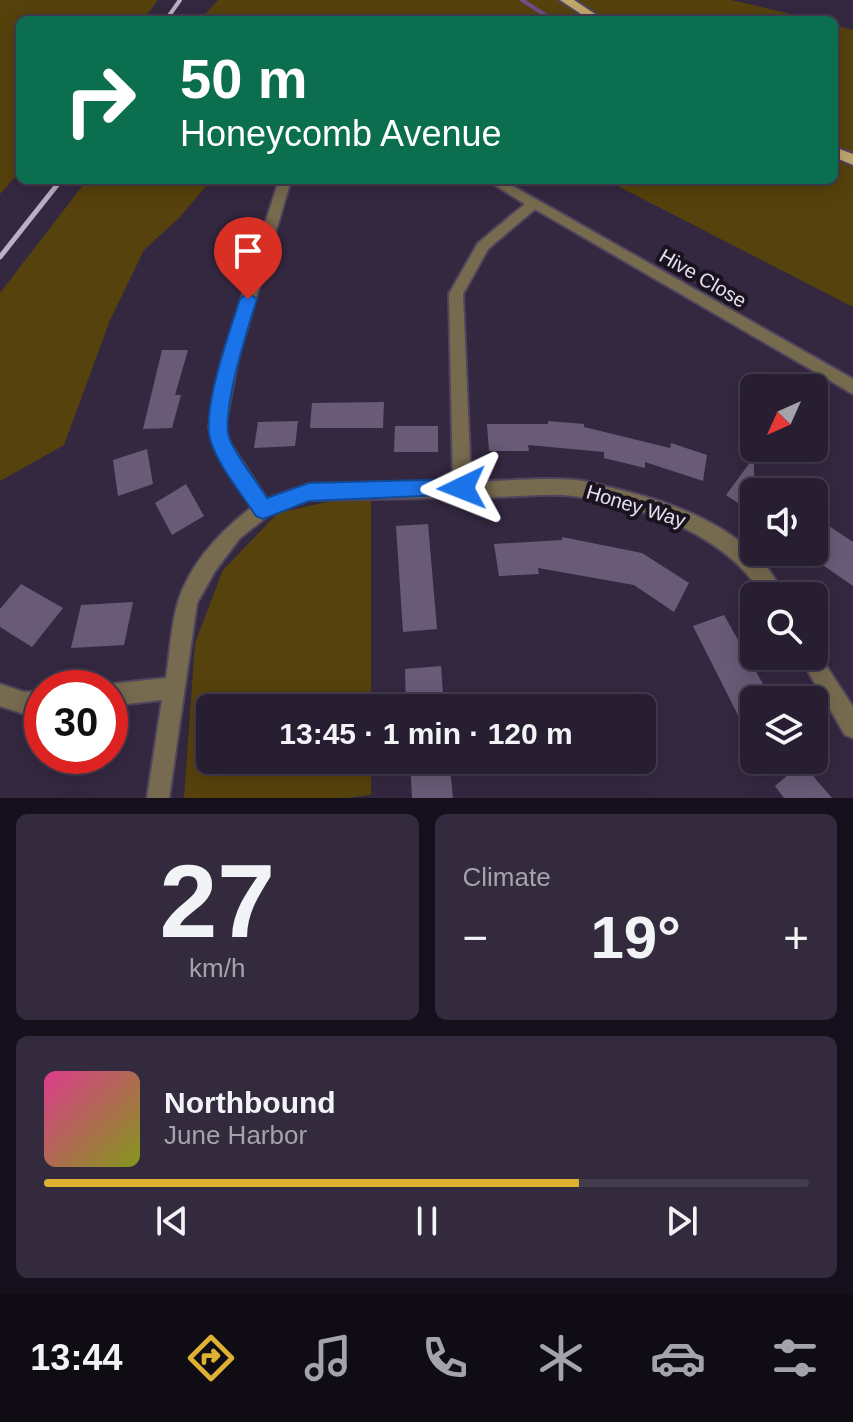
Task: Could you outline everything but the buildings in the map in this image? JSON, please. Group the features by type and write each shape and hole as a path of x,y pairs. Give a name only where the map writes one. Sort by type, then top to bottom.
{"main road":[{"path":"566,0 592,16"}],"street":[{"path":"263,509 220,442 217,427 230,359 284,184"},
{"name":"Hive Close","path":"500,184 853,387"},
{"path":"462,488 456,294 483,246 533,204"},
{"name":"Honey Way","path":"158,798 188,601 208,564 234,532 263,509 309,492 577,488 660,509 689,520 725,541 765,582"},
{"path":"818,670 853,727"},
{"path":"128,693 173,688"},
{"path":"0,695 24,703"}],"shaded area":[{"path":"0,0 158,0 146,16 16,16 16,176 0,194"},
{"path":"218,0 731,0 801,16 204,16"},
{"path":"838,26 853,30 853,307 614,184 838,184"},
{"path":"84,184 208,184 179,218 144,250 110,320 64,445 0,481 0,293"},
{"path":"371,492 371,694 196,694 196,774 371,774 371,795 346,798 184,798 195,643 223,570 278,513"}],"waterway":[{"path":"522,0 547,16"}],"railway":[{"path":"169,16 180,0"},
{"path":"0,257 58,184"}],"route":[{"path":"248,299 230,359 217,427 220,442 263,509 309,492 462,488"}]}
